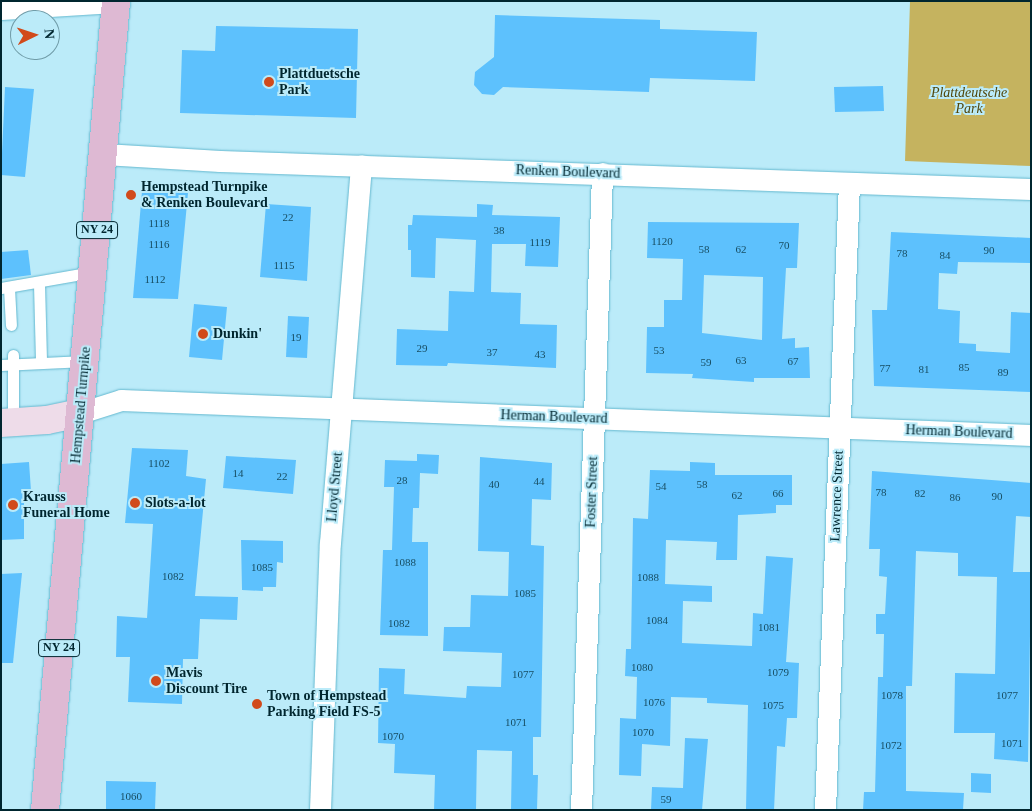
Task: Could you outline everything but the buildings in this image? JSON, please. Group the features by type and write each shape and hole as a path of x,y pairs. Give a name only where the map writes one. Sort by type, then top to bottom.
{"main road":[{"name":"Hempstead Turnpike","path":"45,810 116,2"}],"street":[{"path":"1,9 116,2"},
{"name":"Renken Boulevard","path":"104,154 1031,189"},
{"name":"Lloyd Street","path":"320,810 330,543 361,165"},
{"name":"Foster Street","path":"581,810 602,174"},
{"name":"Lawrence Street","path":"825,810 849,183"},
{"name":"Herman Boulevard","path":"80,413 121,400 341,410 1031,435"},
{"path":"7,422 47,420 80,413"}],"lane":[{"path":"11,325 5,288 39,284 93,272"},
{"path":"39,284 41,362"},
{"path":"1,365 14,360 41,362 85,361"},
{"path":"7,422 14,360"}],"green space":[{"name":"Plattdeutsche Park","path":"910,1 1031,1 1031,166 905,161"}],"place":[{"name":"Plattduetsche Park","path":"269,82"},
{"name":"Hempstead Turnpike & Renken Boulevard","path":"131,195"},
{"name":"Dunkin'","path":"203,334"},
{"name":"Slots-a-lot","path":"135,503"},
{"name":"Krauss Funeral Home","path":"13,505"},
{"name":"Mavis Discount Tire","path":"156,681"},
{"name":"Town of Hempstead Parking Field FS-5","path":"257,704"}]}
